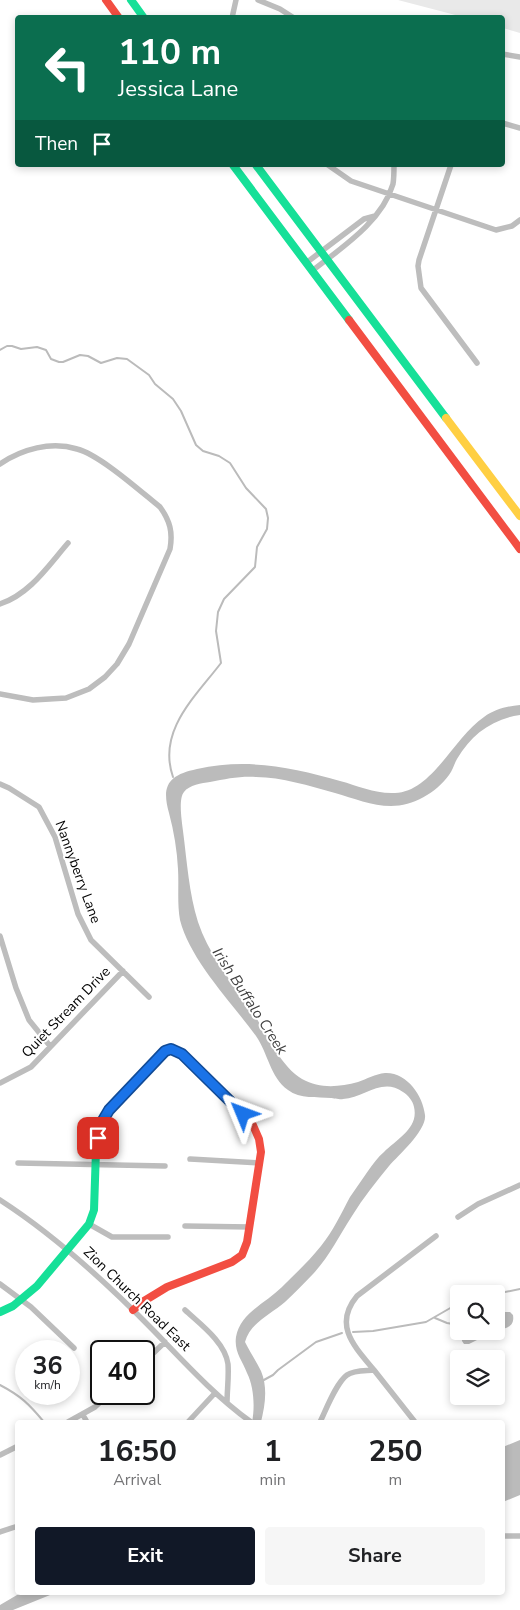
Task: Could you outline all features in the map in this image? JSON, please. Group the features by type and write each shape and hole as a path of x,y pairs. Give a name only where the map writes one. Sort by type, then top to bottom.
{"main road":[{"path":"106,0 117,15"},
{"path":"131,0 142,15"},
{"path":"235,167 520,549"},
{"path":"257,167 520,516"},
{"path":"0,1312 16,1305 22,1300 89,1224 94,1210 99,1127 102,1120 109,1110 165,1051 171,1049 182,1054 252,1123 260,1139 261,1152 250,1227 245,1250 242,1255 232,1262 165,1288 133,1310"}],"street":[{"path":"233,15 236,0"},
{"path":"258,0 289,15"},
{"path":"505,54 520,57"},
{"path":"505,124 520,128"},
{"path":"331,167 351,181 496,230 512,226 520,220"},
{"path":"312,271 366,229 389,194 393,183 394,167"},
{"path":"450,167 418,266 421,288 477,363"},
{"path":"306,262 364,219 375,216"},
{"path":"0,464 19,453 37,447 58,446 78,449 97,459 160,507 168,517 172,536 170,549 129,644 117,664 106,677 89,689 66,698 33,700 0,694"},
{"path":"0,604 18,596 30,586 68,543"},
{"name":"Nannyberry Lane","path":"0,784 39,807 55,837 78,914 91,940 149,997"},
{"path":"0,936 16,988 29,1020 50,1046"},
{"name":"Quiet Stream Drive","path":"0,1083 31,1067 123,971"},
{"path":"190,1159 259,1163"},
{"path":"18,1163 165,1166"},
{"path":"458,1217 478,1204 520,1185"},
{"name":"Zion Church Road East","path":"0,1200 23,1214 67,1250 133,1310 214,1393 248,1420"},
{"path":"89,1224 107,1236 112,1237 168,1237"},
{"path":"185,1226 250,1227"},
{"path":"413,1420 348,1334 345,1319 349,1305 357,1296 436,1236"},
{"path":"0,1284 41,1316 66,1340"},
{"path":"185,1310 221,1346 225,1354 228,1377 227,1404"},
{"path":"155,1352 165,1342"},
{"path":"321,1420 333,1396 348,1374 374,1370"},
{"path":"190,1420 214,1393"},
{"path":"72,1420 83,1415 95,1405"},
{"path":"83,1415 86,1420"},
{"path":"0,1455 15,1448"},
{"path":"0,1532 15,1527"},
{"path":"505,1536 520,1536"}],"shaded area":[{"path":"398,0 520,0 520,33 505,29 505,15 455,15"},
{"path":"520,705 520,715 500,720 483,730 463,750 452,771 438,787 431,793 408,804 377,805 296,782 256,777 233,778 200,784 192,786 182,795 181,817 192,900 202,933 218,963 252,1010 285,1064 302,1079 323,1086 344,1085 385,1073 400,1076 417,1093 425,1115 422,1128 365,1196 319,1267 285,1302 251,1329 245,1342 261,1371 265,1390 265,1403 261,1420 252,1420 254,1404 252,1391 236,1347 238,1329 254,1309 276,1293 321,1246 350,1197 372,1166 406,1132 415,1114 413,1103 408,1096 395,1088 380,1087 351,1098 342,1099 298,1095 282,1085 273,1072 256,1036 202,966 185,935 179,914 177,855 167,803 167,788 174,778 187,771 233,764 251,764 287,768 381,792 395,793 408,790 432,774 473,726 484,717 502,708"},
{"path":"505,1312 510,1312 513,1315 513,1322 506,1328"},
{"path":"477,1340 469,1344 464,1344 462,1341"},
{"path":"520,1440 520,1495 505,1501 505,1446"},
{"path":"17,1595 50,1595 13,1610 0,1610 0,1605"}],"waterway":[{"path":"0,350 7,346 21,349 37,347 46,350 51,359 59,362 80,355 88,356 101,363 117,358 127,359 149,375 155,384 173,399 181,411 196,445 203,451 219,456 230,463 246,488 266,509 268,518 267,529 257,547 255,567 224,599 218,612 216,631 221,663 190,702 174,730 169,760 173,777"},
{"path":"505,1292 520,1289"},
{"path":"353,1332 373,1331 426,1322 450,1308"},
{"path":"435,1318 450,1324"},
{"path":"262,1381 273,1375 316,1342 342,1333"},
{"path":"0,1385 24,1401 42,1420"}],"traffic: fast":[{"path":"131,0 142,15"},
{"path":"234,167 349,320"},
{"path":"258,167 446,418"},
{"path":"0,1312 13,1306 37,1286 89,1224 94,1210 96,1150 99,1127 109,1109 139,1077"}],"traffic: slow":[{"path":"446,418 520,516"}],"traffic: jam":[{"path":"106,0 117,15"},
{"path":"349,320 520,549"},
{"path":"133,1310 167,1287 232,1262 242,1255 247,1242 261,1152 259,1139 252,1123 182,1054 171,1049 165,1051 139,1077"}],"route":[{"path":"98,1138 99,1127 109,1110 165,1051 171,1049 182,1054 243,1114"}],"water label":[{"name":"Irish Buffalo Creek","path":"250,1001"}]}
